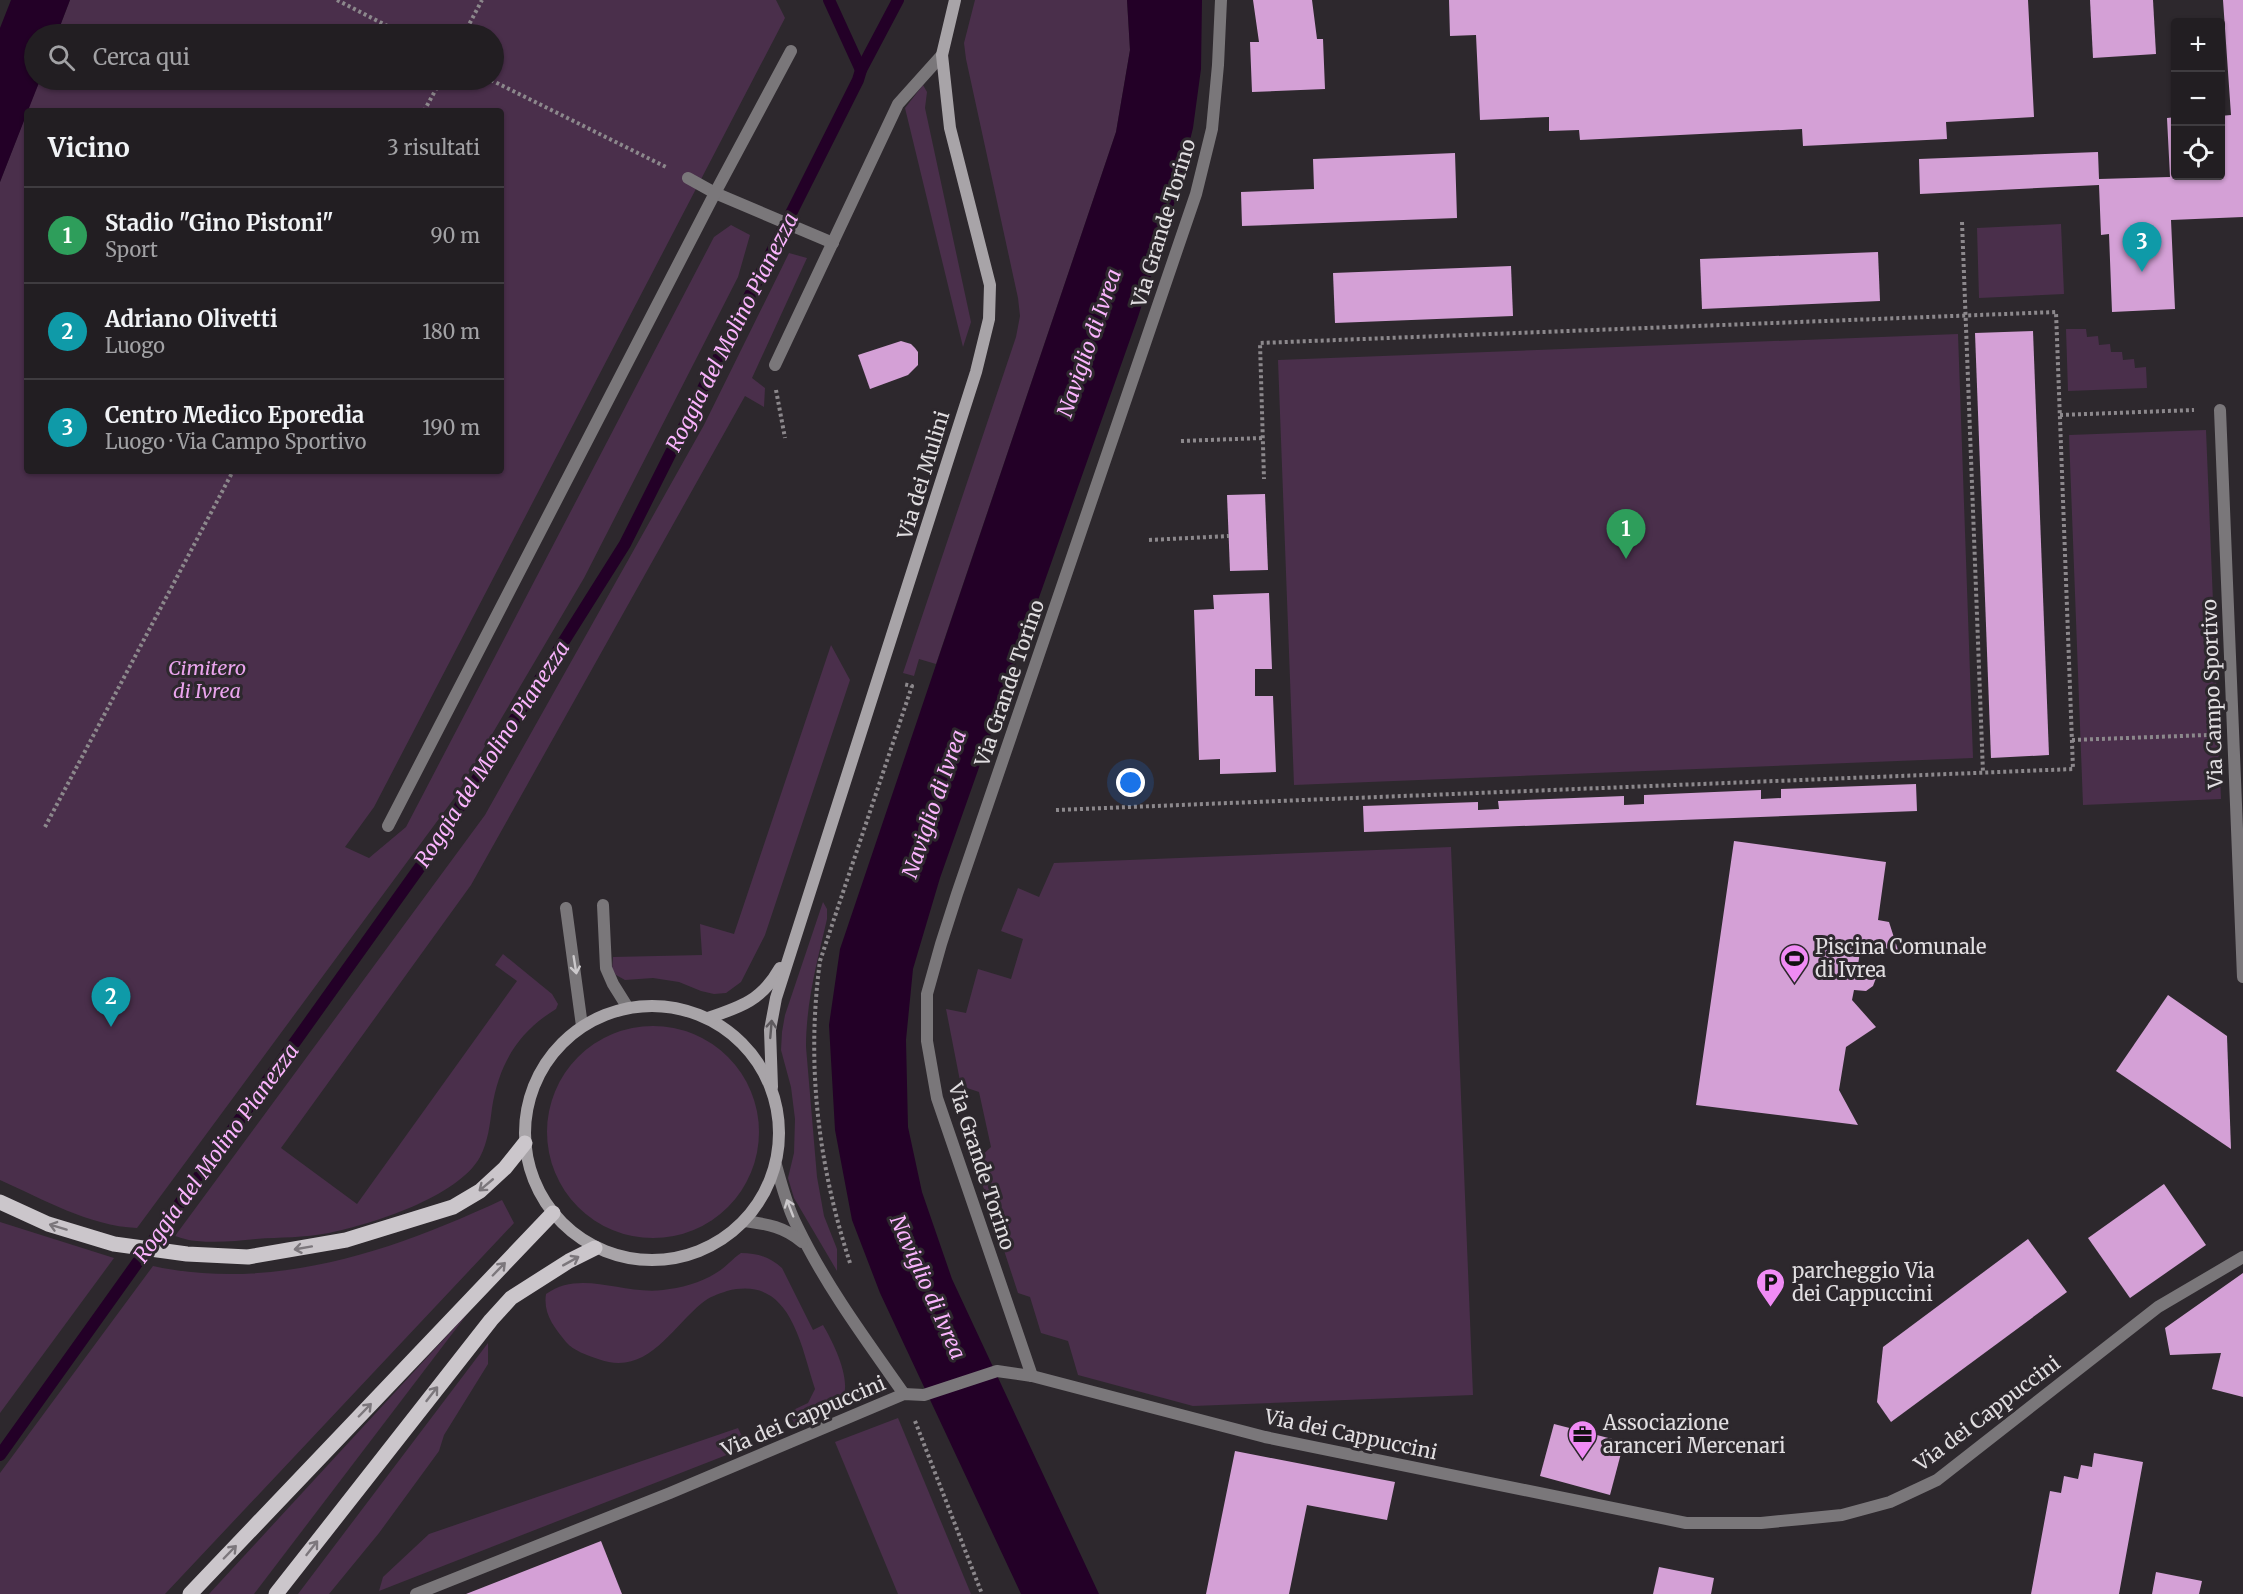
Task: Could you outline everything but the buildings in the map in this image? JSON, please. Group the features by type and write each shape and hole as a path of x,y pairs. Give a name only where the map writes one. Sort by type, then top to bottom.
{"main road":[{"path":"0,1202 48,1224 114,1244 187,1254 248,1257 346,1240 453,1207 480,1191 505,1168 525,1143"},
{"path":"190,1594 553,1213"},
{"path":"276,1594 491,1320 511,1298 569,1261 595,1248"}],"street":[{"name":"Via dei Mulini","path":"771,1087 770,1029 789,952 880,677 976,372 989,319 990,285 950,128 942,55 954,0"},
{"name":"Via Grande Torino","path":"1032,1376 937,1098 927,1041 927,994 940,944 1196,194 1212,129 1221,0"},
{"path":"388,826 715,193 791,51"},
{"path":"775,365 898,104 942,55"},
{"path":"688,178 715,193 833,243"},
{"name":"Via Campo Sportivo","path":"2220,410 2243,977"},
{"path":"603,906 606,968 628,1008"},
{"path":"566,908 582,1026"},
{"name":"Via dei Mulini","path":"708,1018 740,1007 759,996 773,980 789,952"},
{"path":"655,1005 683,1008 708,1018 735,1036 757,1059 771,1087 778,1113 780,1139 776,1165 764,1195 745,1221 720,1241 690,1255 659,1261 626,1258 595,1248 572,1233 553,1213 539,1192 530,1168 525,1143 527,1109 537,1077 557,1048 582,1026 604,1015 628,1008 655,1005"},
{"path":"776,1165 788,1205 809,1249 850,1317 904,1394"},
{"path":"745,1221 774,1225 793,1234 809,1249"},
{"name":"Via dei Cappuccini","path":"416,1594 681,1489 904,1394 924,1395 997,1371 1032,1376 1265,1437 1686,1524 1761,1522 1842,1515 1890,1502 1937,1480 2158,1307 2243,1257"}],"path":[{"path":"337,0 384,24"},
{"path":"469,24 482,0"},
{"path":"504,86 688,178"},
{"path":"426,108 436,90"},
{"path":"1962,222 1983,773"},
{"path":"1056,810 2073,769 2056,312 1260,344 1264,479"},
{"path":"775,365 774,381 786,438"},
{"path":"2060,415 2220,410"},
{"path":"1181,441 1263,438"},
{"path":"45,827 231,474"},
{"path":"1149,540 1229,536"},
{"path":"850,1317 853,1274 835,1218 825,1171 817,1108 813,1055 814,1006 820,961 912,686 880,677"},
{"path":"2072,740 2218,735"},
{"path":"904,1394 982,1594"}],"green space":[{"name":"Cimitero di Ivrea","path":"70,0 776,0 785,18 374,807 345,847 369,858 406,827 714,237 731,225 750,235 738,277 584,578 455,797 137,1228 84,1217 0,1180 0,182 24,120 24,474 504,474 504,108 28,108 36,90 504,90 504,24 61,24"},
{"path":"975,0 1127,0 1130,50 1116,132 936,664 919,659 914,676 903,673 1016,337 1020,316 966,59 964,43"},
{"path":"923,85 927,92 925,108 971,322 963,347 905,108"},
{"path":"2061,224 2064,294 1979,298 1977,228"},
{"path":"789,253 807,258 752,378 765,388 764,407 745,396 471,885 281,1148 357,1204 517,981 495,965 503,954 552,994 558,1004 556,1009 531,1028 521,1039 505,1063 495,1092 488,1133 480,1157 469,1171 434,1196 390,1216 347,1229 310,1236 226,1242 194,1241 175,1236 485,815 704,425"},
{"path":"2066,329 2086,329 2087,337 2098,336 2099,345 2110,344 2111,352 2122,352 2123,360 2134,359 2135,368 2146,367 2147,388 2068,391"},
{"path":"1958,334 1973,758 1294,785 1278,360"},
{"path":"2206,430 2221,799 2083,805 2069,435"},
{"path":"831,645 850,680 765,935 741,982 726,993 714,994 679,982 653,978 625,980 616,975 612,969 613,957 702,955 700,924 734,934"},
{"path":"1451,847 1473,1395 1193,1406 1078,1375 1068,1341 1041,1333 1030,1297 1018,1293 975,1162 991,1147 979,1092 961,1086 946,1009 966,1013 978,969 1011,979 1023,939 1001,931 1018,888 1039,897 1054,863"},
{"path":"823,902 827,909 827,919 810,999 806,1047 817,1177 824,1216 837,1249 837,1271 794,1198 788,1178 794,1153 795,1119 791,1087 781,1050 785,1015"},
{"path":"653,1026 674,1028 693,1034 712,1044 728,1057 741,1073 751,1092 757,1111 759,1132 757,1153 751,1172 741,1191 728,1207 712,1220 693,1230 674,1236 653,1238 632,1236 613,1230 594,1220 578,1207 565,1191 555,1172 549,1153 547,1132 549,1111 555,1092 565,1073 578,1057 594,1044 613,1034 632,1028"},
{"path":"502,1200 514,1223 165,1594 0,1594 0,1473 153,1266 198,1273 243,1274 287,1270 332,1262 418,1235"},
{"path":"0,1222 114,1258 0,1413"},
{"path":"741,1253 763,1256 782,1268 813,1330 823,1325 841,1363 845,1384 841,1401 826,1413 796,1427 789,1412 808,1403 815,1389 793,1324 781,1305 767,1294 758,1290 738,1289 711,1297 690,1314 656,1348 630,1362 615,1363 585,1354 569,1345 554,1325 546,1308 546,1294 559,1287 588,1283 648,1291 676,1288 710,1277"},
{"path":"468,1313 254,1594 209,1594"},
{"path":"488,1343 488,1364 444,1435 439,1451 379,1533 329,1594 298,1594"},
{"path":"898,1418 971,1594 898,1594 835,1442"},
{"path":"738,1428 747,1447 379,1591 383,1577 429,1534"}],"water":[{"path":"11,0 70,0 61,24 24,24 24,90 36,90 29,108 24,108 24,121 0,182 0,28"},
{"name":"Naviglio di Ivrea","path":"1127,0 1202,0 1201,69 1193,128 1176,198 1138,317 940,878 913,969 906,1040 908,1127 922,1192 952,1279 1099,1594 1021,1594 880,1293 852,1220 835,1130 829,1025 840,949 1116,132 1130,50"}],"waterway":[{"path":"829,0 861,70"},
{"name":"Roggia del Molino Pianezza","path":"0,1455 435,846 625,544 898,0"}],"place":[{"name":"Centro Medico Eporedia","path":"2142,272"},
{"name":"Stadio \"Gino Pistoni\"","path":"1626,559"},
{"name":"Piscina Comunale di Ivrea","path":"1794,984"},
{"name":"Adriano Olivetti","path":"111,1027"},
{"name":"parcheggio Via dei Cappuccini","path":"1771,1308"},
{"name":"Associazione aranceri Mercenari","path":"1582,1460"}]}
